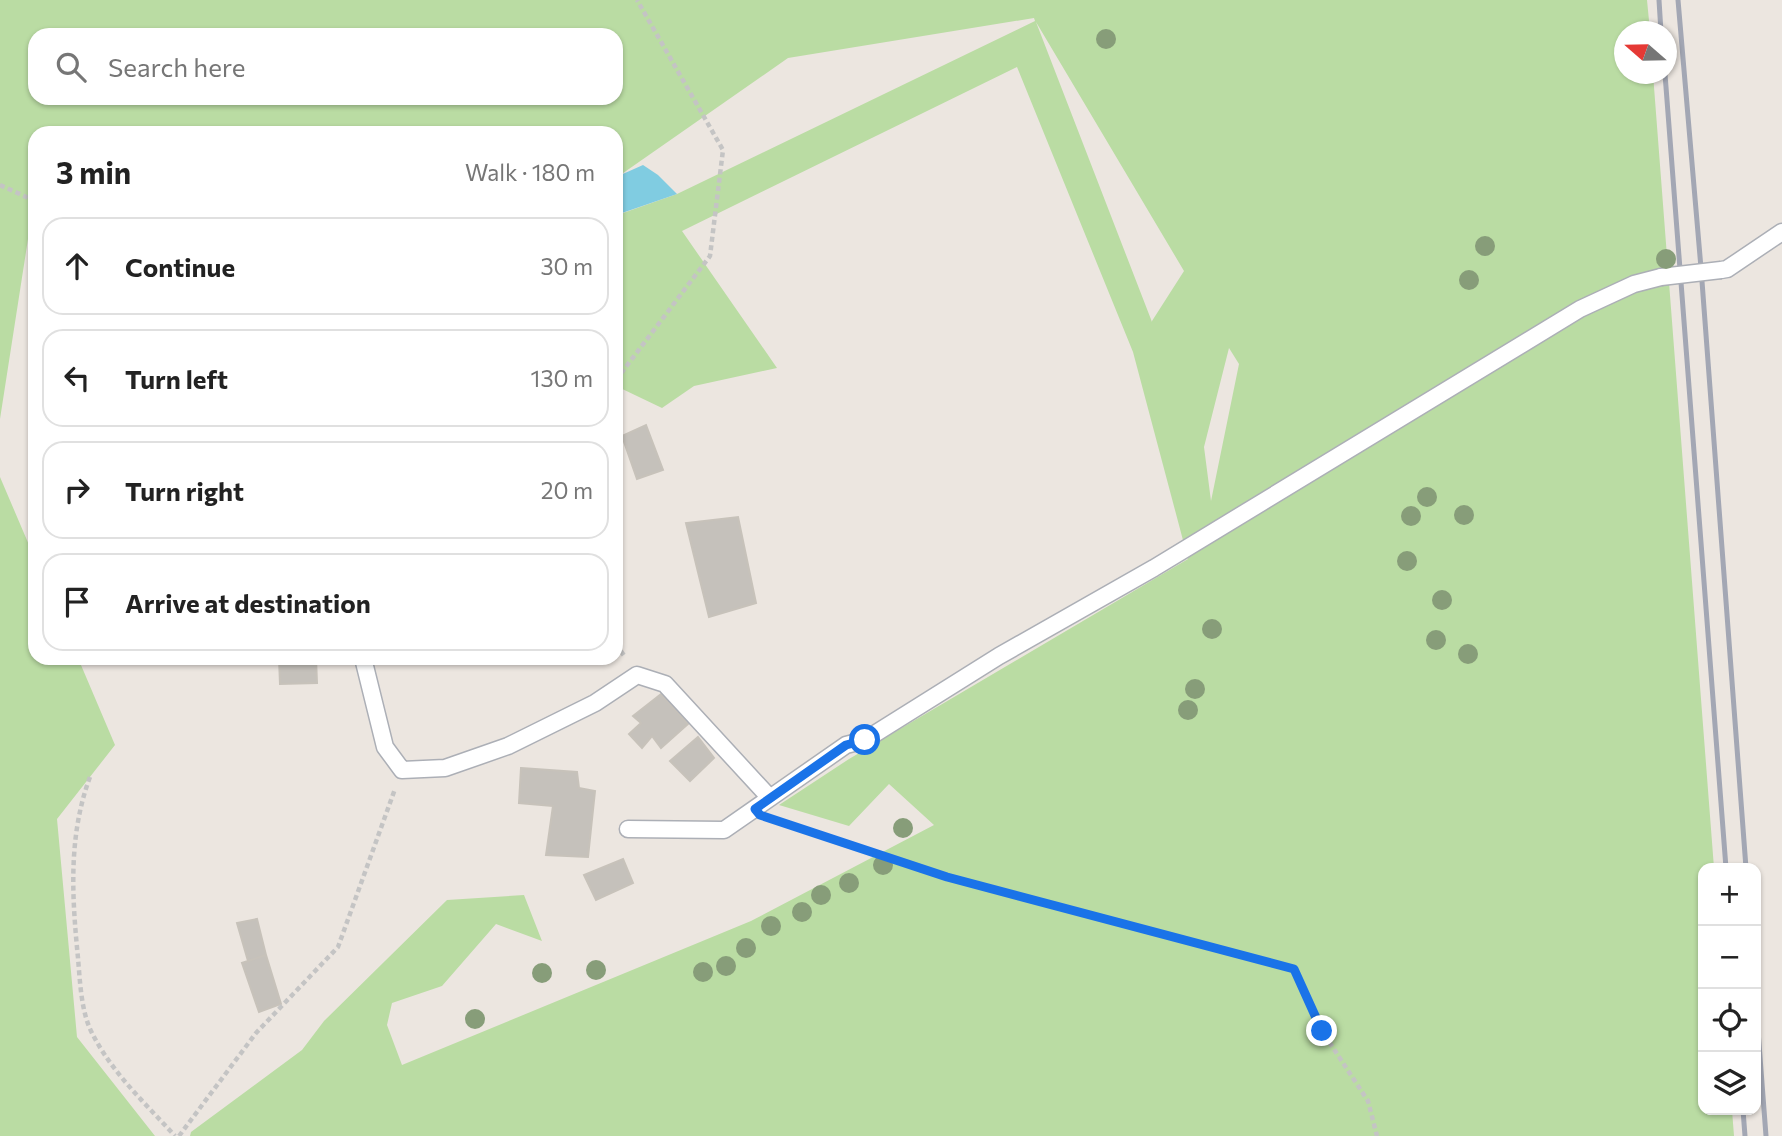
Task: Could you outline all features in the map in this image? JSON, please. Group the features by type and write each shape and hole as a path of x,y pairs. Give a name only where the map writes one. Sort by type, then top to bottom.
{"lane":[{"path":"628,829 724,830 846,745 865,740 999,656 1154,568 1580,309 1634,284 1661,277 1727,269 1782,232"},
{"path":"365,665 385,747 402,770 445,768 508,746 594,703 637,675 666,684 770,798"}],"path":[{"path":"623,371 710,256 723,150 638,0"},
{"path":"0,185 28,198"},
{"path":"90,777 81,800 76,827 73,899 80,986 90,1028 110,1064 177,1136 256,1033 338,947 402,770"},
{"path":"755,809 760,815 947,877 1294,969 1322,1031 1368,1101 1377,1136"}],"green space":[{"path":"0,0 1647,0 1649,21 1614,21 1614,84 1654,84 1714,863 1698,863 1698,1115 1732,1115 1734,1136 190,1136 191,1132 302,1050 324,1021 447,900 524,895 542,941 496,924 442,986 392,1003 387,1025 402,1065 751,921 934,825 889,784 849,826 779,805 849,759 1188,559 1133,352 1017,67 682,231 777,368 694,386 662,408 623,389 623,213 677,194 1035,21 1034,18 788,58 623,173 623,126 28,126 28,239 0,419","holes":["1036,22 1184,271 1152,322","1229,348 1239,364 1211,501 1204,447"]},
{"path":"0,477 28,543 28,665 81,665 115,745 57,819 77,1037 155,1136 0,1136"}],"water":[{"path":"643,165 658,175 677,194 623,213 623,174"}],"building":[{"path":"646,425 663,470 637,479 623,436"},
{"path":"738,517 756,603 709,617 686,523"},
{"path":"279,665 316,665 317,683 280,684"},
{"path":"661,694 688,724 661,748 652,736 642,748 629,734 641,723 633,716"},
{"path":"698,737 714,758 690,781 670,761"},
{"path":"521,768 577,772 579,788 595,791 588,857 546,855 553,806 519,803"},
{"path":"623,859 633,883 596,900 584,875"},
{"path":"257,919 266,955 248,961 237,923"},
{"path":"266,955 281,1004 259,1012 242,963"}],"railway":[{"path":"1659,0 1660,21"},
{"path":"1678,0 1746,863"},
{"path":"1666,84 1726,863"},
{"path":"1760,1052 1766,1136"},
{"path":"1743,1115 1745,1136"}],"route":[{"path":"865,740 846,745 755,809 760,815 947,877 1294,969 1322,1031"}]}
